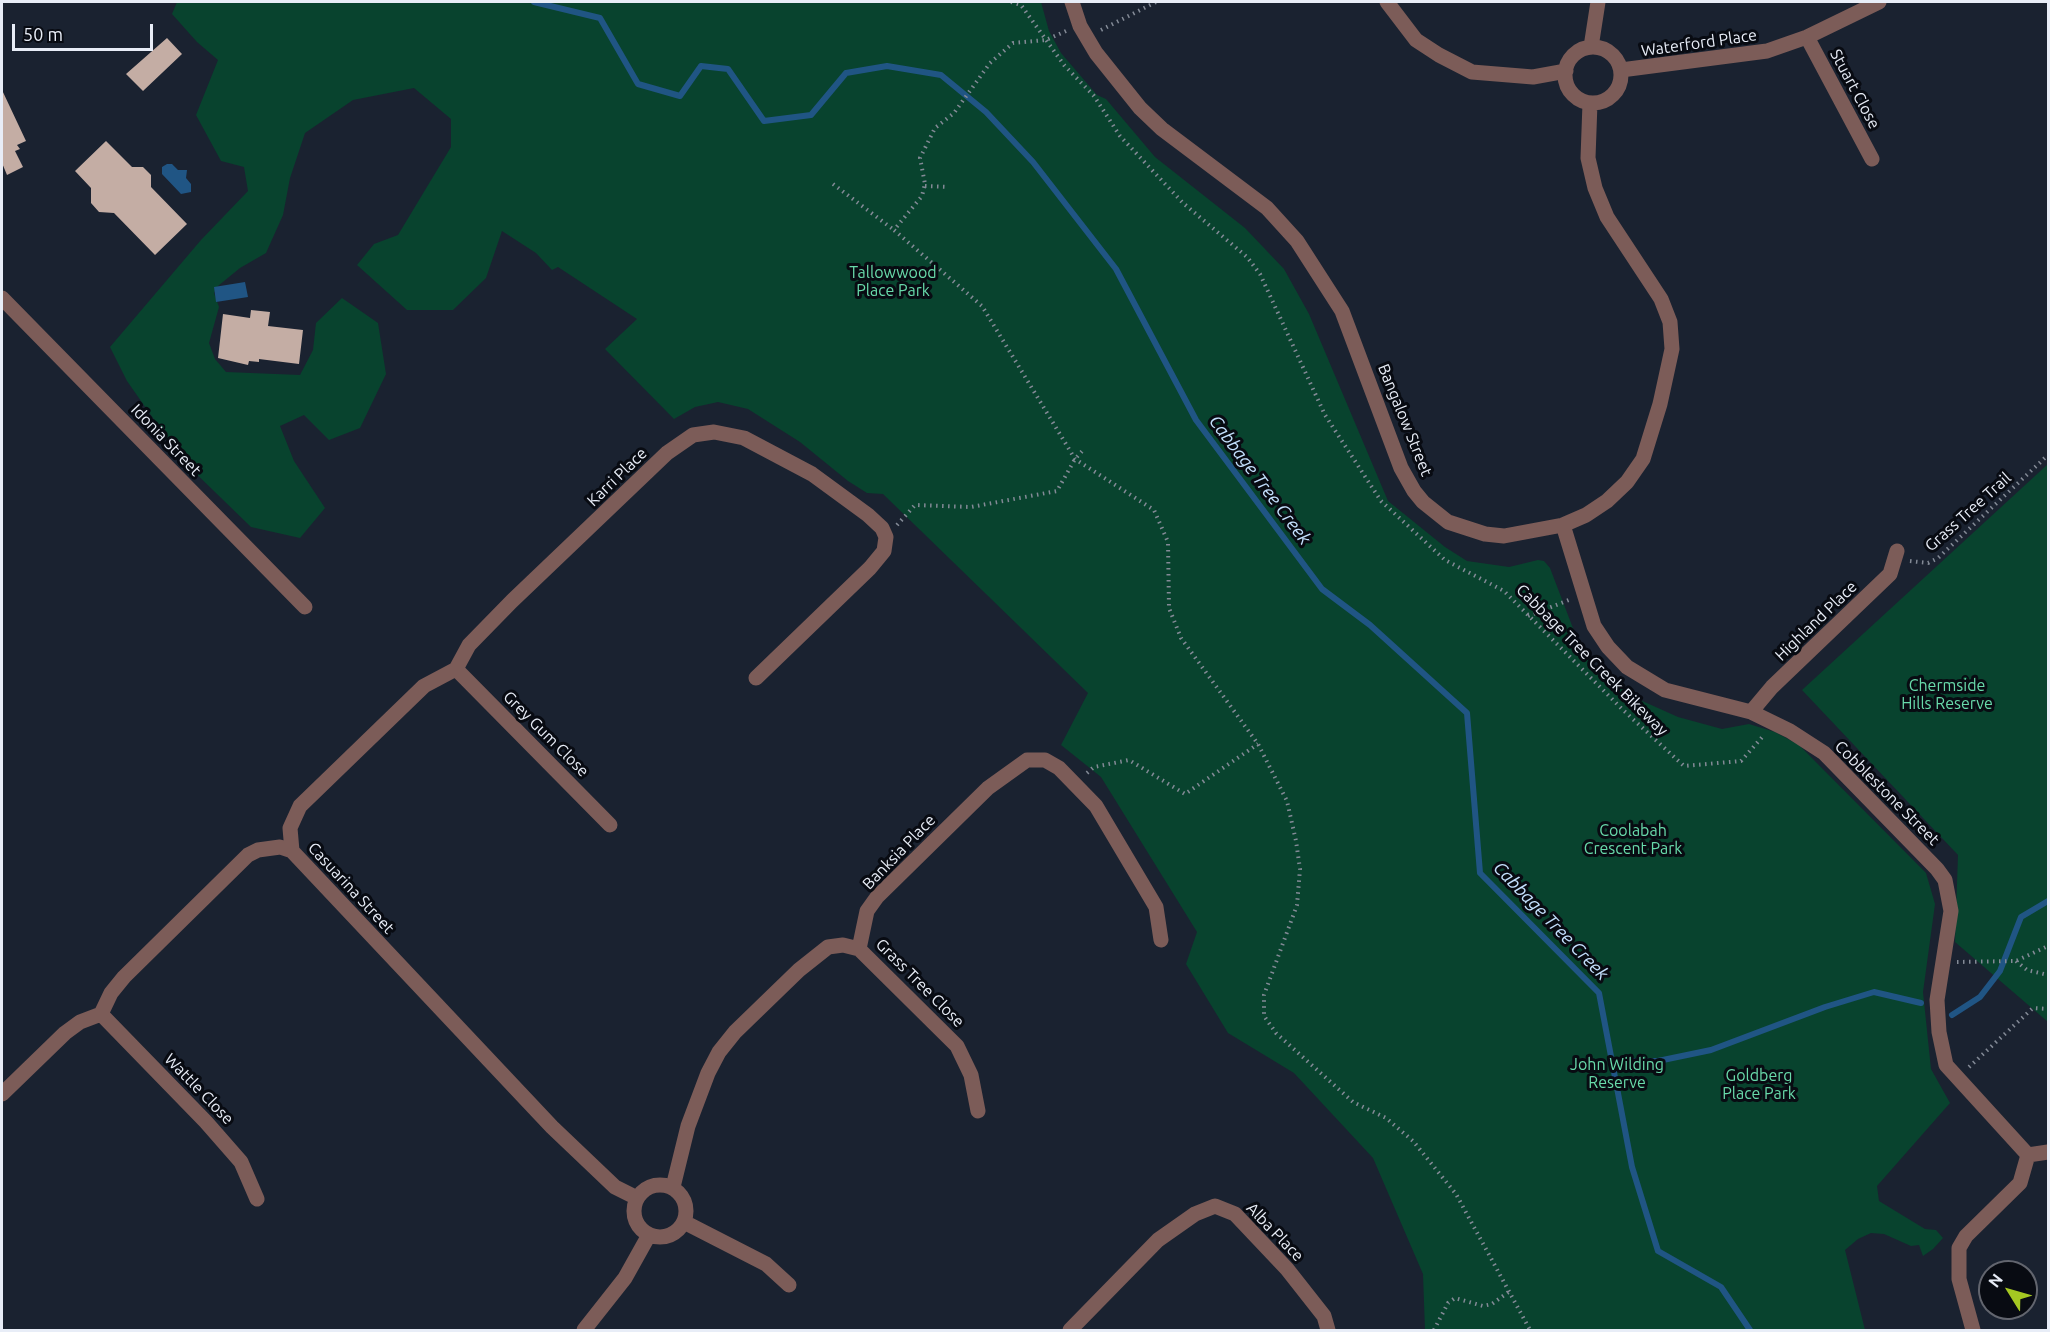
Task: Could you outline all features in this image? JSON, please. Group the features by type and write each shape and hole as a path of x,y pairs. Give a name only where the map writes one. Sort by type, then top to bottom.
{"street":[{"name":"Bangalow Street","path":"1072,2 1080,26 1096,53 1140,108 1162,129 1267,208 1296,241 1323,278 1342,311 1401,468 1423,502 1448,522 1485,534 1504,536 1533,533 1563,525 1586,515 1607,501 1636,471 1643,459 1660,404 1672,349 1670,322 1661,299 1607,217 1595,188 1588,158 1590,103"},
{"path":"1387,2 1416,40 1439,56 1472,72 1533,77 1566,71"},
{"path":"1591,47 1598,2"},
{"name":"Waterford Place","path":"1621,70 1738,57 1767,51 1807,37 1879,2"},
{"name":"Stuart Close","path":"1807,37 1872,159"},
{"path":"1591,47 1599,48 1613,56 1621,70 1619,87 1607,100 1590,103 1574,96 1569,88 1566,71 1575,55 1591,47"},
{"name":"Idonia Street","path":"2,298 305,607"},
{"name":"Karri Place","path":"456,669 469,645 505,608 667,453 693,435 714,432 744,438 765,449 812,474 868,515 882,528 886,537"},
{"name":"Cobblestone Street","path":"1563,525 1594,626 1608,647 1627,667 1665,690 1751,712 1824,753 1937,869 1945,880 1951,911 1937,1000 1939,1032 1946,1065 2028,1155"},
{"path":"756,678 870,568 884,551 886,537"},
{"name":"Highland Place","path":"1751,712 1772,687 1890,574 1896,556"},
{"path":"292,851 290,828 300,806 424,686 456,669"},
{"name":"Grey Gum Close","path":"456,669 610,825"},
{"name":"Banksia Place","path":"859,949 865,919 878,897 1007,772 1027,760 1045,760 1059,768 1076,784 1110,825 1156,907 1161,940"},
{"name":"Casuarina Street","path":"101,1014 111,993 124,977 248,855 268,848 280,847 292,851 552,1127 615,1187 638,1198"},
{"path":"673,1187 688,1126 708,1073 719,1052 735,1032 799,970 828,947 843,945 859,949"},
{"name":"Grass Tree Close","path":"859,949 957,1046 971,1075 978,1111"},
{"path":"2,1094 65,1033 80,1022 101,1014"},
{"name":"Wattle Close","path":"101,1014 206,1122 241,1162 257,1199"},
{"path":"1972,1330 1959,1279 1959,1248 1971,1231 2020,1183 2028,1155 2049,1152"},
{"path":"653,1185 673,1187 686,1203 684,1222 669,1236 649,1235 636,1222 634,1210 638,1198 653,1185"},
{"name":"Alba Place","path":"1070,1330 1158,1240 1195,1214 1215,1206 1235,1214 1287,1269 1324,1316 1328,1330"},
{"path":"684,1222 766,1264 789,1286"},
{"path":"584,1330 625,1278 649,1235"}],"path":[{"name":"Cabbage Tree Creek Bikeway","path":"1011,2 1021,5 1046,40 1094,96 1120,136 1183,203 1247,256 1260,274 1325,415 1381,501 1445,560 1504,591 1683,766 1742,761 1774,723"},
{"path":"1100,30 1156,2"},
{"path":"894,230 922,196 925,186 920,158 935,128 954,113 990,63 1012,43 1046,40"},
{"path":"833,184 894,230 982,306 1075,459 1154,510 1168,542 1170,608 1181,638 1258,744 1287,801 1300,869 1297,906 1264,996 1264,1016 1276,1033 1353,1102 1386,1118 1413,1141 1456,1194 1530,1330"},
{"path":"925,186 949,187"},
{"path":"886,537 915,505 971,507 1057,491 1084,448"},
{"name":"Grass Tree Trail","path":"1896,556 1928,563 1938,558 2049,455"},
{"path":"1528,616 1568,601"},
{"path":"1076,784 1094,767 1129,760 1185,794 1258,744"},
{"path":"1944,962 2016,961 2049,946"},
{"path":"2016,961 2027,970 2049,975"},
{"path":"1958,1078 2033,1008 2048,1009"},
{"path":"1434,1330 1448,1303 1455,1298 1483,1306 1492,1304 1510,1290"}],"green space":[{"path":"177,2 1041,2 1049,31 1061,53 1097,95 1106,99 1155,157 1245,228 1284,269 1309,314 1388,501 1445,547 1467,561 1509,567 1538,560 1544,561 1550,568 1576,636 1592,663 1629,695 1678,717 1722,729 1749,724 1775,732 1799,745 1926,873 1935,904 1923,992 1931,1069 1950,1103 1877,1186 1879,1201 1925,1229 1936,1230 1943,1238 1923,1256 1919,1245 1911,1246 1884,1234 1871,1233 1858,1239 1845,1250 1865,1330 1425,1330 1423,1274 1373,1158 1294,1073 1228,1033 1186,964 1197,932 1101,777 1061,745 1088,693 883,494 867,493 848,481 800,442 748,409 718,402 695,407 674,419 605,349 637,319 558,267 552,270 536,253 502,231 486,278 453,310 407,310 357,265 374,244 398,235 451,147 451,119 414,88 353,100 305,133 290,178 283,215 266,253 240,268 218,286 214,293 219,307 209,343 215,359 226,372 300,375 313,350 316,323 342,298 378,323 386,374 360,428 329,440 304,415 280,426 294,461 325,508 300,538 251,527 183,461 127,381 110,347 201,240 248,191 244,167 221,161 196,115 218,60 197,42 172,14"},
{"name":"Chermside Hills Reserve","path":"2048,464 2048,1022 1955,942 1958,855 1802,690"}],"water":[{"path":"172,164 178,170 187,170 186,178 191,184 191,192 181,194 162,174 162,167"},
{"path":"245,282 248,297 216,302 214,287"}],"building":[{"path":"167,38 182,54 143,91 126,74"},
{"path":"2,90 26,141 17,145 20,149 15,151 23,167 7,175 2,163"},
{"path":"106,141 132,167 143,167 151,175 151,187 187,224 155,255 114,213 99,212 91,203 91,188 75,171"},
{"path":"251,310 270,312 268,326 303,330 299,364 259,359 259,362 249,361 248,365 218,358 223,314 250,318"}],"waterway":[{"name":"Cabbage Tree Creek","path":"534,2 600,18 638,84 680,96 701,66 728,69 764,121 811,115 846,73 887,66 941,75 986,112 1033,162 1116,269 1196,420 1322,589 1370,625 1467,713 1480,873 1599,993 1632,1167 1658,1251 1721,1287 1750,1330"},
{"path":"1952,1015 1980,997 2000,971 2021,917 2048,901"},
{"path":"1612,1061 1658,1061 1711,1050 1825,1007 1874,992 1921,1003"}],"park label":[{"name":"Tallowwood Place Park","path":"893,282"},
{"name":"Coolabah Crescent Park","path":"1633,840"},
{"name":"John Wilding Reserve","path":"1617,1074"},
{"name":"Goldberg Place Park","path":"1759,1085"}]}
